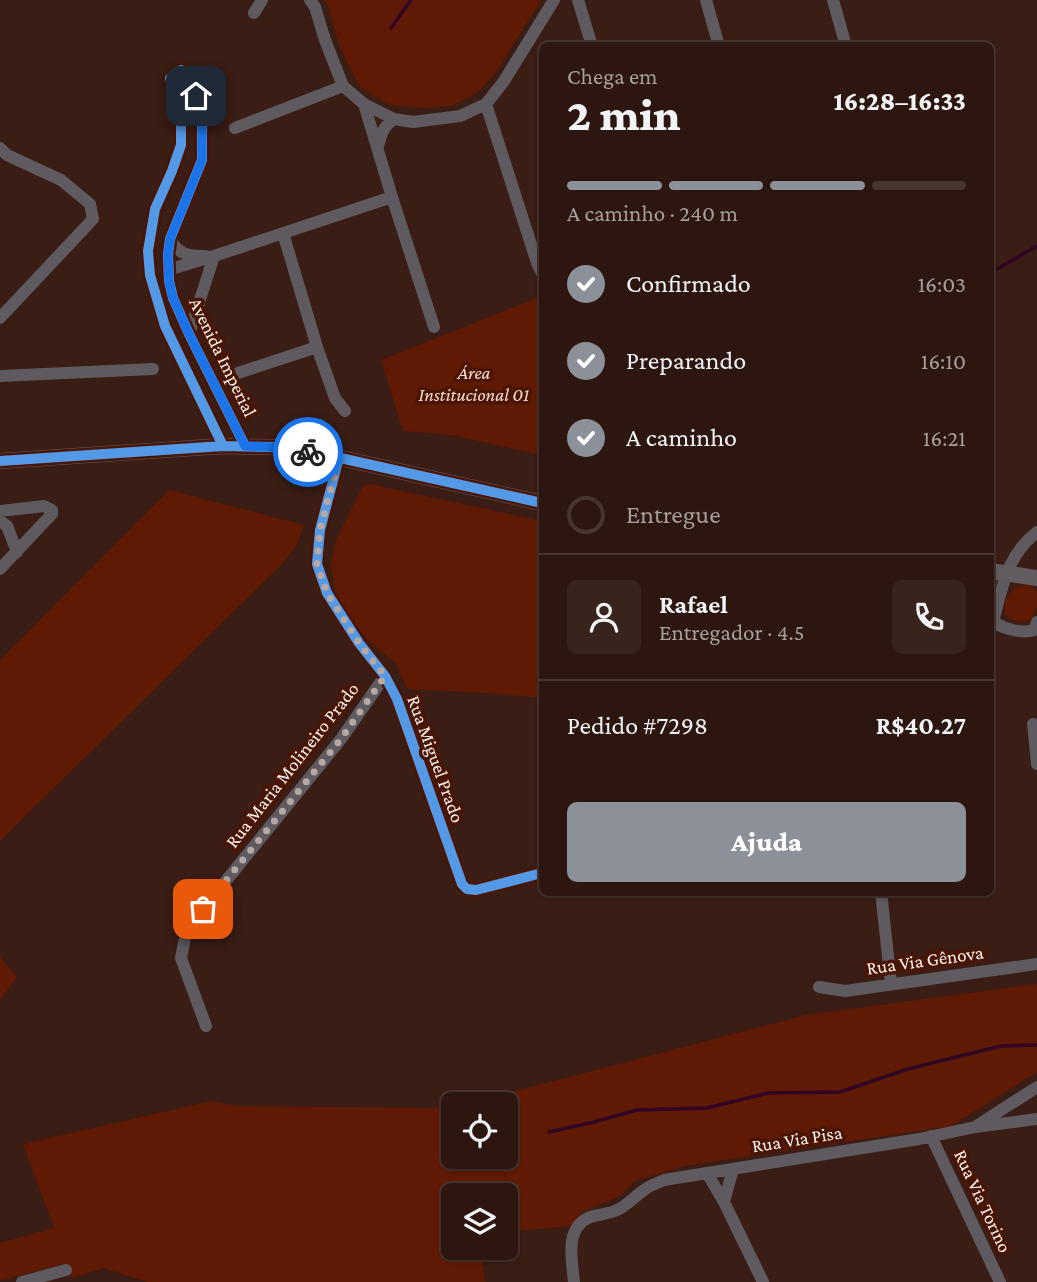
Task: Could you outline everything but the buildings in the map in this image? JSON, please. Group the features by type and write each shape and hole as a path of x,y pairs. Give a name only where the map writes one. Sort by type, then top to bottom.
{"street":[{"path":"254,13 261,0"},
{"path":"310,0 315,7 343,86 364,104 394,119 414,121 460,116 486,104 504,81 554,0"},
{"path":"578,0 591,42"},
{"path":"706,0 718,42"},
{"path":"832,0 845,42"},
{"name":"Avenida Imperial","path":"223,446 165,326 150,275 148,251 155,209 181,145 181,115 170,78 181,70 191,76 202,116 202,160 170,239 169,281 173,298 189,334 245,446"},
{"path":"235,128 343,86"},
{"path":"364,104 434,327"},
{"path":"486,104 539,267"},
{"path":"378,147 381,133 394,119"},
{"path":"0,317 93,219 90,204 61,180 2,155"},
{"path":"172,171 202,160"},
{"path":"168,270 392,197"},
{"path":"283,233 317,347 335,398 345,411"},
{"path":"170,239 175,249 182,252 195,256 214,256"},
{"path":"189,334 214,256"},
{"path":"238,373 317,347"},
{"path":"1,376 153,369"},
{"path":"0,461 223,446 271,447 339,458 539,502"},
{"name":"Rua Miguel Prado","path":"339,458 320,530 317,564 327,593 359,643 385,676 397,699 462,884 467,889 476,890 539,874"},
{"path":"0,511 44,506 52,510 50,517 0,569"},
{"path":"0,521 7,526 17,552"},
{"path":"1037,532 998,572 994,618 999,626 1029,632 1034,630 1037,622"},
{"path":"998,572 1037,578"},
{"name":"Rua Maria Molineiro Prado","path":"206,1026 181,958 185,938 203,909 341,739 385,676"},
{"path":"1033,724 1037,764"},
{"path":"881,896 891,984"},
{"name":"Rua Via Gênova","path":"820,986 845,991 1037,964"},
{"path":"975,1127 1037,1087"},
{"name":"Rua Via Pisa","path":"574,1282 572,1236 583,1221 617,1210 631,1202 643,1190 664,1180 975,1127 1037,1119"},
{"name":"Rua Via Torino","path":"931,1136 1000,1282"},
{"path":"724,1202 733,1169"},
{"path":"707,1173 763,1282"},
{"path":"22,1282 66,1270"}],"green space":[{"path":"324,0 541,0 495,74 477,93 451,106 424,108 390,105 359,86 339,45 328,5"},
{"name":"Área Institucional 01","path":"539,297 539,454 451,435 403,431 381,360"},
{"path":"370,484 539,520 539,698 407,689 396,664 366,638 347,613 337,597 333,579 331,562 336,540 363,486"},
{"path":"169,490 304,525 297,545 282,564 0,841 0,660"},
{"path":"1026,585 1037,591 1037,607 1032,619 1021,622 1008,617 1005,608 1012,591"},
{"path":"0,957 17,977 0,1000"},
{"path":"1037,984 1037,1072 951,1126 685,1166 635,1181 620,1196 580,1213 571,1226 518,1231 518,1183 441,1183 441,1260 482,1260 485,1282 147,1282 104,1268 72,1278 66,1263 0,1281 0,1243 54,1228 23,1144 211,1101 238,1106 441,1107 441,1169 518,1169 518,1092 512,1092 806,1015"}],"waterway":[{"path":"391,28 411,0"},
{"path":"994,271 1037,246"},
{"path":"549,1132 637,1110 707,1108 768,1093 840,1092 908,1069 1001,1046 1037,1045"}],"cycle path":[{"path":"223,446 165,326 150,275 148,251 155,209 181,145 181,115 170,78 181,70 191,76 202,116 202,160 170,239 169,281 173,298 189,334 245,446"},
{"path":"0,461 223,446 271,447 327,455 539,502"},
{"path":"339,458 320,530 317,564 327,593 359,643 385,676 397,699 462,884 467,889 476,890 539,874"}],"way so far":[{"path":"203,909 341,739 385,676 359,643 327,593 317,564 320,530 339,458 308,452"}],"route":[{"path":"196,96 202,116 202,160 170,239 168,270 173,298 245,446 308,452"}]}
